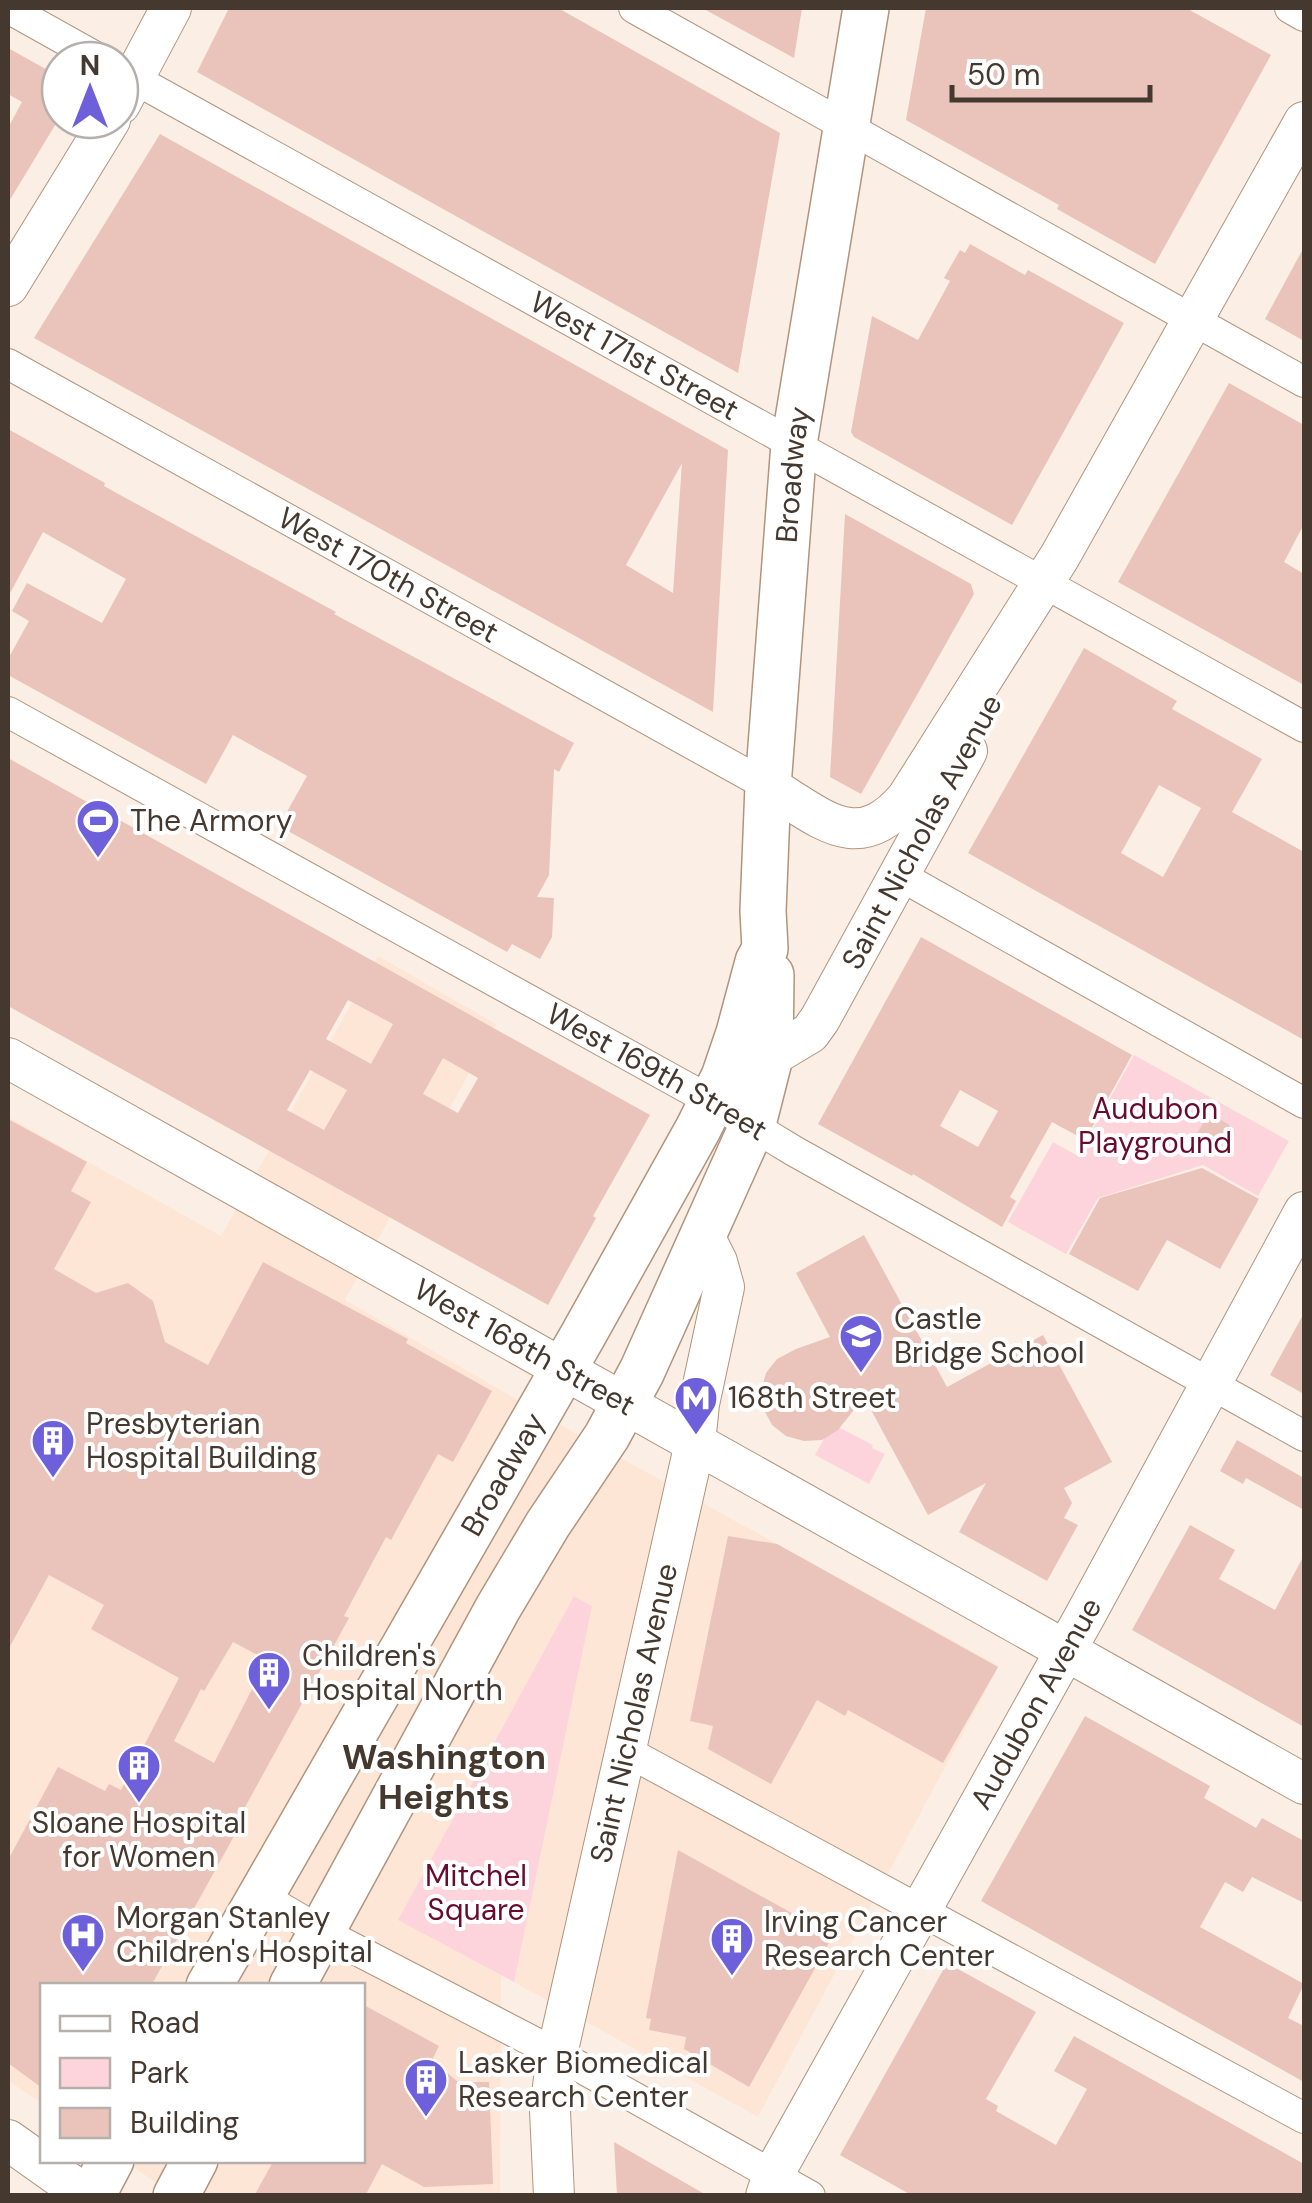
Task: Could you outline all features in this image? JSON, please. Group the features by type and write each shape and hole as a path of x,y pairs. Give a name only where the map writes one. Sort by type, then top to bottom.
{"main road":[{"path":"140,50 171,8"},
{"name":"Broadway","path":"294,1983 548,1524 607,1436 642,1371 753,1124 770,1058 771,963 765,949 763,910 768,786 794,444 866,8"},
{"name":"Saint Nicholas Avenue","path":"768,786 833,824 864,829 886,820 916,786 1044,584 1304,122"},
{"path":"8,286 98,140"},
{"name":"Saint Nicholas Avenue","path":"770,1058 810,1033 998,693 1044,584"},
{"name":"Broadway","path":"211,1983 714,1102 765,949"},
{"name":"West 168th Street","path":"8,1058 1304,1784"},
{"name":"Audubon Avenue","path":"769,2185 1304,1212"},
{"name":"Saint Nicholas Avenue","path":"554,2196 550,2111 558,2054 695,1444 699,1404 724,1286 704,1236"},
{"path":"425,1609 478,1647"},
{"path":"8,2140 40,2162"},
{"path":"42,2163 90,2196 109,2163"},
{"path":"176,2196 193,2163"}],"street":[{"name":"West 171st Street","path":"8,8 59,40"},
{"path":"634,8 1304,382"},
{"path":"1290,8 1304,16"},
{"name":"West 171st Street","path":"140,89 794,444 1304,727"},
{"name":"West 170th Street","path":"8,364 768,786"},
{"name":"West 169th Street","path":"8,712 714,1102 794,1151 1304,1436"},
{"path":"899,875 1304,1102"},
{"path":"626,1751 1304,2118"},
{"path":"259,1895 322,1932 558,2054 769,2185 810,2196"}],"shaded area":[{"path":"378,956 496,1024 345,1300 575,1433 999,1666 758,2117 501,1975 500,2195 173,2195 128,2163 365,2163 365,1983 40,1983 40,2102 8,2081 8,1117 221,1236"}],"green space":[{"name":"Audubon Playground","path":"1134,1055 1289,1141 1258,1196 1203,1165 1098,1198 1066,1254 1008,1222 1053,1142 1078,1156"},
{"path":"840,1428 885,1454 869,1484 815,1455 825,1437"},
{"name":"Mitchel Square","path":"574,1596 592,1606 514,1982 398,1920"}],"building":[{"path":"229,8 558,8 780,133 738,373 197,72"},
{"path":"702,8 802,8 794,58"},
{"path":"926,8 1186,8 1271,55 1155,264 1057,209 1059,205 906,120"},
{"path":"8,48 40,66 40,140 46,140 8,203 8,128 22,102 8,94"},
{"path":"160,134 728,450 713,712 34,338","holes":["682,463 673,593 626,565"]},
{"path":"970,244 1025,275 1028,270 1124,323 1012,525 851,432 872,316 918,340 950,281 944,278 960,250 965,253"},
{"path":"1304,247 1304,341 1265,319"},
{"path":"1229,383 1304,425 1304,524 1284,562 1304,574 1304,685 1118,582"},
{"path":"8,429 334,614 574,743 559,772 554,769 549,875 537,897 554,898 552,937 540,959 512,944 507,952 279,826 307,776 233,735 206,784 8,675 8,659 29,621 12,611 27,583 102,623 126,579 43,532 8,597"},
{"path":"845,514 971,584 974,594 861,794 830,777"},
{"path":"1084,648 1177,701 1172,709 1262,759 1232,812 1304,852 1304,1040 968,853","holes":["1159,785 1201,808 1163,877 1121,853"]},
{"path":"8,758 650,1115 548,1305 8,1006","holes":["348,1000 393,1024 371,1064 326,1039","443,1058 478,1078 458,1113 423,1094","310,1070 347,1090 324,1130 287,1110"]},
{"path":"921,937 1132,1055 1085,1140 1052,1122 1010,1197 1016,1201 1002,1227 818,1124","holes":["960,1090 998,1111 978,1147 940,1126"]},
{"path":"1209,1113 1230,1125 1218,1147 1196,1135"},
{"path":"8,1119 87,1162 71,1191 91,1202 54,1269 96,1293 128,1283 153,1301 165,1342 208,1365 263,1262 408,1339 406,1343 492,1391 453,1462 438,1454 391,1540 386,1537 344,1616 349,1618 153,1983 40,1983 40,2087 8,2063 8,1860 58,1767 105,1791 109,1784 121,1790 179,1678 91,1629 104,1605 49,1575 8,1650","holes":["233,1642 267,1660 214,1763 174,1741 201,1689 204,1691"]},
{"path":"1202,1168 1259,1199 1220,1269 1167,1240 1138,1291 1069,1254 1100,1198"},
{"path":"864,1235 947,1387 1043,1335 1112,1462 1064,1488 1072,1503 1064,1518 1078,1525 1047,1581 959,1532 986,1483 928,1515 864,1397 838,1430 822,1440 786,1436 772,1425 763,1408 761,1391 766,1373 777,1359 830,1337 796,1273"},
{"path":"1304,1313 1304,1394 1270,1375"},
{"path":"1237,1440 1304,1478 1304,1510 1246,1478 1243,1484 1220,1471"},
{"path":"1190,1525 1235,1550 1219,1579 1275,1610 1304,1555 1304,1727 1132,1630"},
{"path":"728,1536 777,1544 998,1667 943,1763 848,1710 845,1716 817,1700 771,1784 708,1749 713,1726 690,1721"},
{"path":"1085,1716 1210,1786 1204,1798 1256,1828 1262,1818 1304,1841 1304,1903 1252,1877 1243,1892 1225,1882 1200,1927 1304,1984 1288,2018 1304,2026 1304,2082 981,1901"},
{"name":"Irving Cancer Research Center","path":"678,1850 833,1936 749,2087 684,2049 686,2037 649,2030 651,2019 646,2018"},
{"path":"947,1963 1036,2012 986,2099 998,2106 996,2111 1056,2145 1087,2089 1054,2071 1074,2036 1304,2164 1304,2196 913,2196 840,2155"},
{"name":"Lasker Biomedical Research Center","path":"365,2006 439,2046 432,2060 458,2082 489,2082 493,2184 424,2187 382,2164 365,2196 254,2196 272,2163 365,2163"},
{"path":"614,2142 708,2196 617,2196"}],"place":[{"name":"The Armory","path":"98,859"},
{"name":"Castle Bridge School","path":"861,1374"},
{"name":"168th Street","path":"696,1436"},
{"name":"Presbyterian Hospital Building","path":"53,1479"},
{"name":"Children's Hospital North","path":"269,1711"},
{"name":"Sloane Hospital for Women","path":"139,1804"},
{"name":"Morgan Stanley Children's Hospital","path":"83,1973"},
{"name":"Irving Cancer Research Center","path":"732,1977"},
{"name":"Lasker Biomedical Research Center","path":"426,2118"}],"district":[{"name":"Washington Heights","path":"444,1777"}]}
